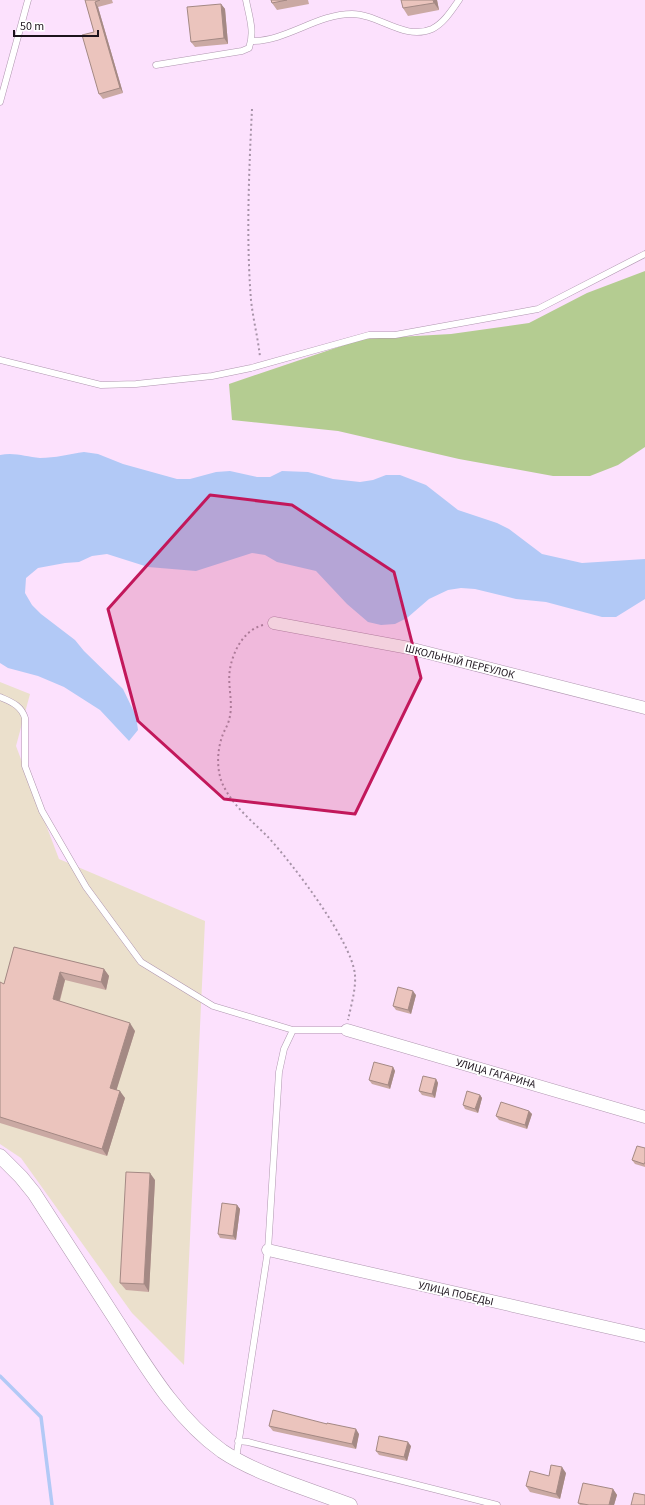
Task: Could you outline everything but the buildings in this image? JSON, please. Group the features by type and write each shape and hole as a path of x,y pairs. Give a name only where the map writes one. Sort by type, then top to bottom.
{"street":[{"name":"ШКОЛЬНЫЙ ПЕРЕУЛОК","path":"274,623 409,648 645,708"},
{"name":"УЛИЦА ГАГАРИНА","path":"347,1030 645,1117"},
{"path":"0,1156 21,1177 34,1193 150,1372 174,1405 208,1440 236,1459 350,1505"},
{"name":"УЛИЦА ПОБЕДЫ","path":"268,1250 645,1336"}],"lane":[{"path":"0,102 28,0"},
{"path":"156,65 242,51 249,48 252,41 252,31 246,0"},
{"path":"252,41 275,38 340,15 365,16 405,31 416,32 432,29 445,19 459,0"},
{"path":"0,360 101,385 136,384 212,376 258,366 369,335 395,335 538,309 645,254"},
{"path":"0,697 18,706 25,718 25,766 42,811 86,888 140,962 214,1006 293,1030 347,1030"},
{"path":"236,1459 268,1250 279,1072 284,1049 293,1030"},
{"path":"238,1441 248,1442 497,1505"}],"path":[{"path":"252,109 250,274 252,302 257,328 260,358 258,366"},
{"path":"274,623 258,626 244,637 236,652 230,669 231,701 229,720 219,748 219,765 223,784 236,806 282,852 311,891 347,951 355,975 347,1030"}],"highlighted area":[{"path":"210,495 292,505 394,572 421,678 355,814 224,799 138,721 108,609"}],"shaded area":[{"path":"0,682 30,694 16,746 59,859 205,921 184,1365 132,1313 21,1158 0,1144"}],"green space":[{"path":"645,271 645,447 618,465 590,476 553,476 459,459 338,431 232,420 229,384 362,339 451,334 529,323 587,293"}],"water":[{"path":"84,452 98,454 123,464 177,479 190,479 216,472 230,471 257,477 270,477 282,471 308,472 333,479 360,482 373,480 386,475 400,475 426,485 458,510 497,523 509,529 542,554 582,563 645,559 645,599 616,617 602,617 546,602 516,599 475,589 461,588 448,590 429,599 407,618 395,624 381,625 368,622 347,604 316,571 277,562 265,555 252,553 196,571 148,567 107,554 92,556 79,562 38,568 26,578 25,593 32,605 41,614 75,640 84,651 123,689 136,716 138,730 129,741 100,710 64,687 38,676 8,668 0,663 0,455 16,454 46,458"}],"waterway":[{"path":"0,1376 41,1417 52,1505"}]}
